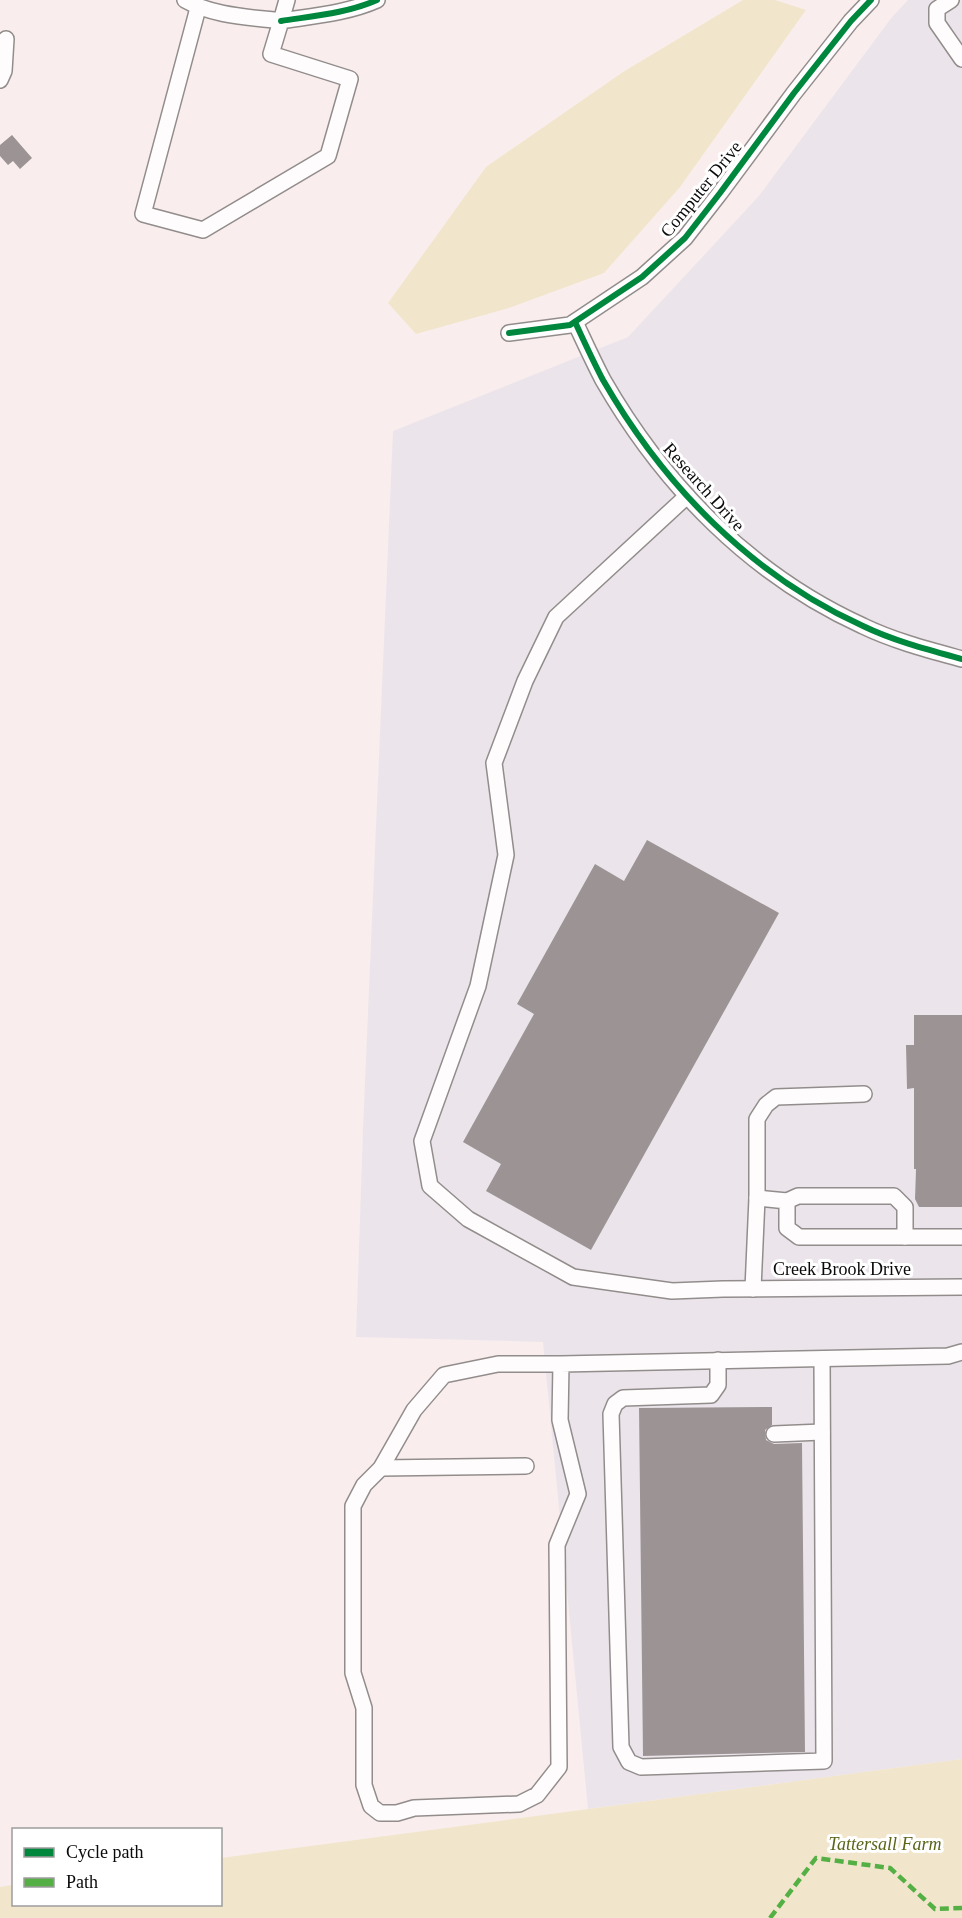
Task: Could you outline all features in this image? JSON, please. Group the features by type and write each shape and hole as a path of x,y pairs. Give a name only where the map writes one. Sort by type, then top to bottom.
{"street":[{"path":"287,0 281,21 271,54 350,79 328,156 203,230 142,214 191,4 242,16 281,21 316,16 377,0"},
{"name":"Computer Drive","path":"509,333 570,325 642,277 686,238 794,93 851,21 871,0"},
{"path":"951,0 937,9 937,23 962,59"},
{"path":"0,80 4,71 6,39"},
{"name":"Research Drive","path":"575,322 603,379 636,431 687,496 719,531 767,571 814,602 864,627 962,659"},
{"name":"Creek Brook Drive","path":"687,496 556,617 525,681 494,763 506,855 478,986 422,1141 430,1186 468,1219 573,1277 672,1291 962,1287"},
{"path":"753,1289 757,1198 757,1119 766,1105 776,1097 864,1094"},
{"path":"757,1198 787,1201 798,1196 894,1196 905,1207 905,1237"},
{"path":"787,1201 787,1228 799,1237 962,1237"},
{"path":"561,1364 560,1420 578,1494 557,1545 559,1767 537,1796 519,1804 414,1808 397,1813 380,1813 371,1806 364,1785 364,1708 353,1673 353,1506 364,1485 381,1467 414,1410 444,1376 498,1364 948,1356 962,1352"},
{"path":"718,1360 718,1385 711,1395 623,1398 615,1404 611,1414 621,1747 629,1761 640,1767 824,1761 822,1359"},
{"path":"774,1434 822,1432"},
{"path":"381,1467 526,1466"}],"shaded area":[{"path":"908,0 962,0 962,1759 588,1809 543,1342 356,1337 393,431 628,337 758,197 892,17"}],"green space":[{"path":"743,0 775,0 806,10 680,187 604,273 509,308 416,334 388,303 486,167 623,72"},
{"name":"Tattersall Farm","path":"962,1759 962,1918 0,1918 0,1887 12,1885 12,1906 222,1906 222,1858"}],"building":[{"path":"12,135 32,158 20,169 13,161 8,165 0,156 0,145"},
{"path":"647,840 779,913 591,1250 486,1191 501,1164 463,1142 534,1014 517,1004 595,864 624,881"},
{"path":"914,1015 962,1015 962,1207 919,1207 915,1199 914,1088 907,1089 906,1045 914,1045"},
{"path":"772,1407 772,1425 765,1430 766,1440 774,1444 802,1443 805,1752 643,1756 639,1408"}],"marked path":[{"path":"770,1918 816,1858 890,1868 935,1909 962,1908"}],"cycle path":[{"path":"281,21 342,11 377,0"},
{"path":"509,333 570,325 642,277 685,238 794,93 851,21 871,0"},
{"path":"575,322 603,380 627,419 654,456 714,524 748,554 784,581 822,605 863,626 899,641 962,659"}]}
